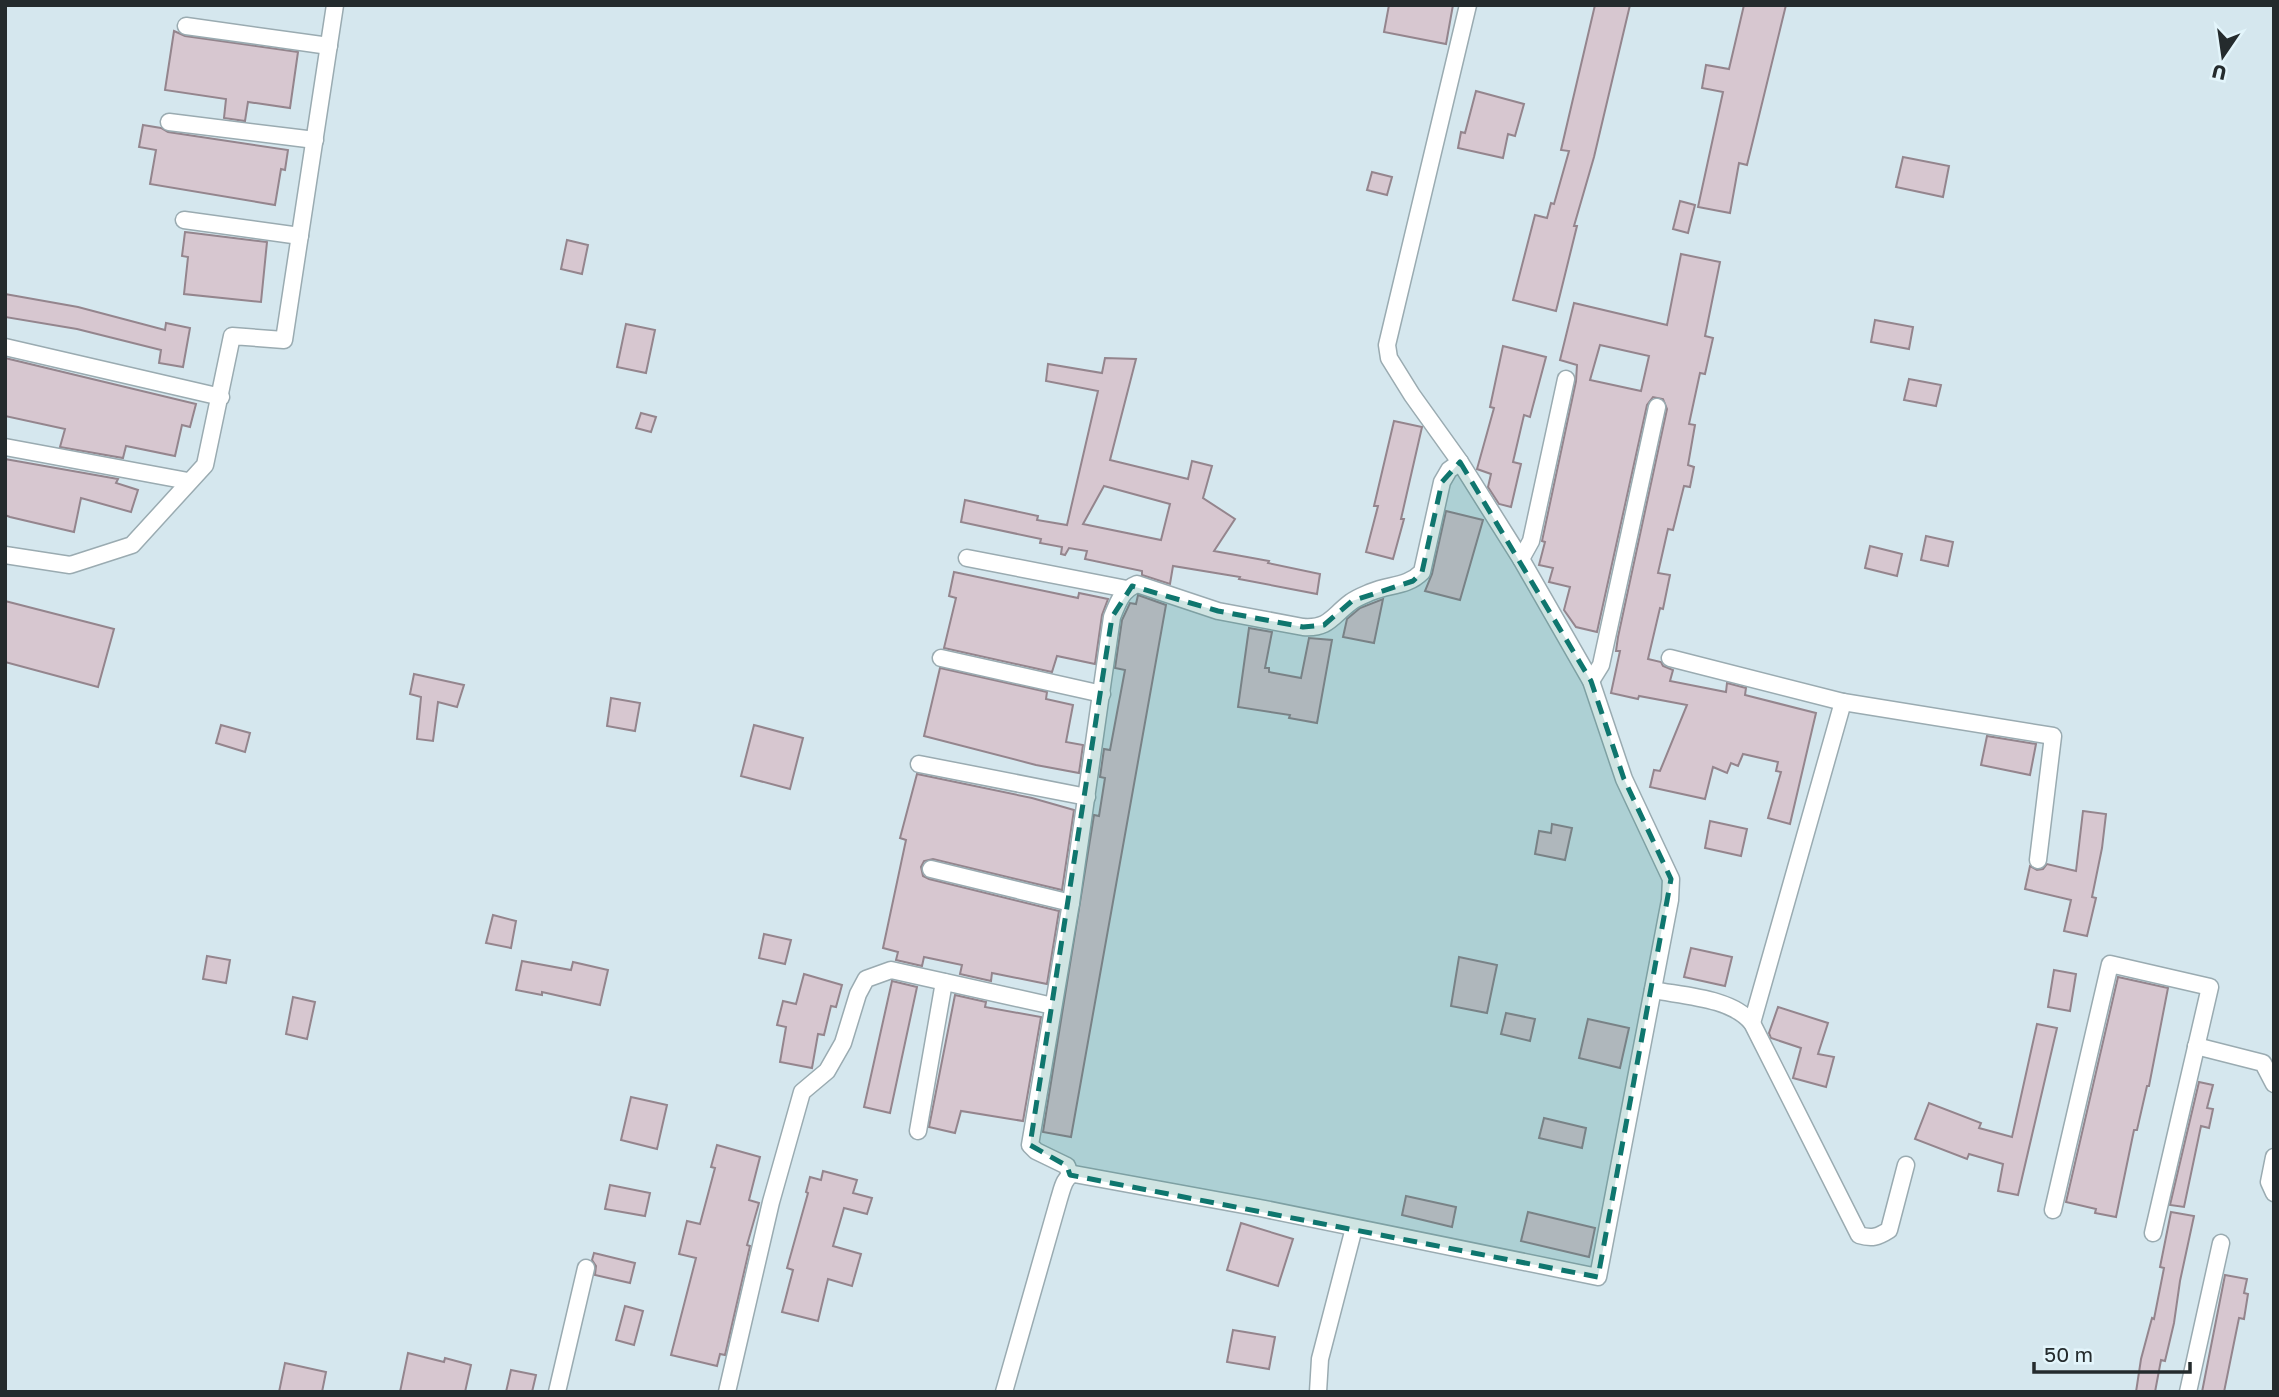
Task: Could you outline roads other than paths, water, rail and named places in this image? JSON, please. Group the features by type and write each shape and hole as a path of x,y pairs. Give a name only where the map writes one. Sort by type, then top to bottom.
{"street":[{"path":"5,555 70,565 132,545 205,465 232,336 284,340 335,5"},
{"path":"1004,1392 1059,1199 1065,1181 1074,1174 1260,1208 1598,1277 1670,900 1671,878 1624,779 1591,681 1521,559 1460,462 1389,358 1387,345 1468,5"},
{"path":"186,26 329,46"},
{"path":"169,122 315,140"},
{"path":"184,220 300,236"},
{"path":"5,347 221,397"},
{"path":"1521,559 1531,541 1566,379"},
{"path":"1591,681 1601,665 1657,407"},
{"path":"5,447 188,481"},
{"path":"1070,1175 1067,1166 1036,1151 1030,1145 1087,797 1112,617 1118,602 1127,589 1138,584 1218,611 1303,627 1315,628 1324,625 1352,601 1375,590 1413,581 1422,572 1441,482 1449,470 1460,462"},
{"path":"967,558 1127,589"},
{"path":"941,658 1102,694"},
{"path":"1670,658 1843,702 2053,736 2038,860"},
{"path":"1752,1023 1843,702"},
{"path":"919,764 1087,797"},
{"path":"931,869 1070,903"},
{"path":"2053,1210 2110,964 2210,988 2153,1233"},
{"path":"727,1392 771,1202 802,1092 827,1071 843,1043 858,994 866,979 891,970 1053,1006"},
{"path":"918,1131 944,982"},
{"path":"1653,990 1728,1005 1744,1012 1859,1235 1879,1237 1889,1230 1906,1166"},
{"path":"2196,1046 2263,1063 2274,1084"},
{"path":"2274,1157 2269,1182 2274,1193"},
{"path":"1318,1392 1320,1359 1354,1228"},
{"path":"2188,1392 2221,1243"},
{"path":"557,1392 586,1268"}]}
